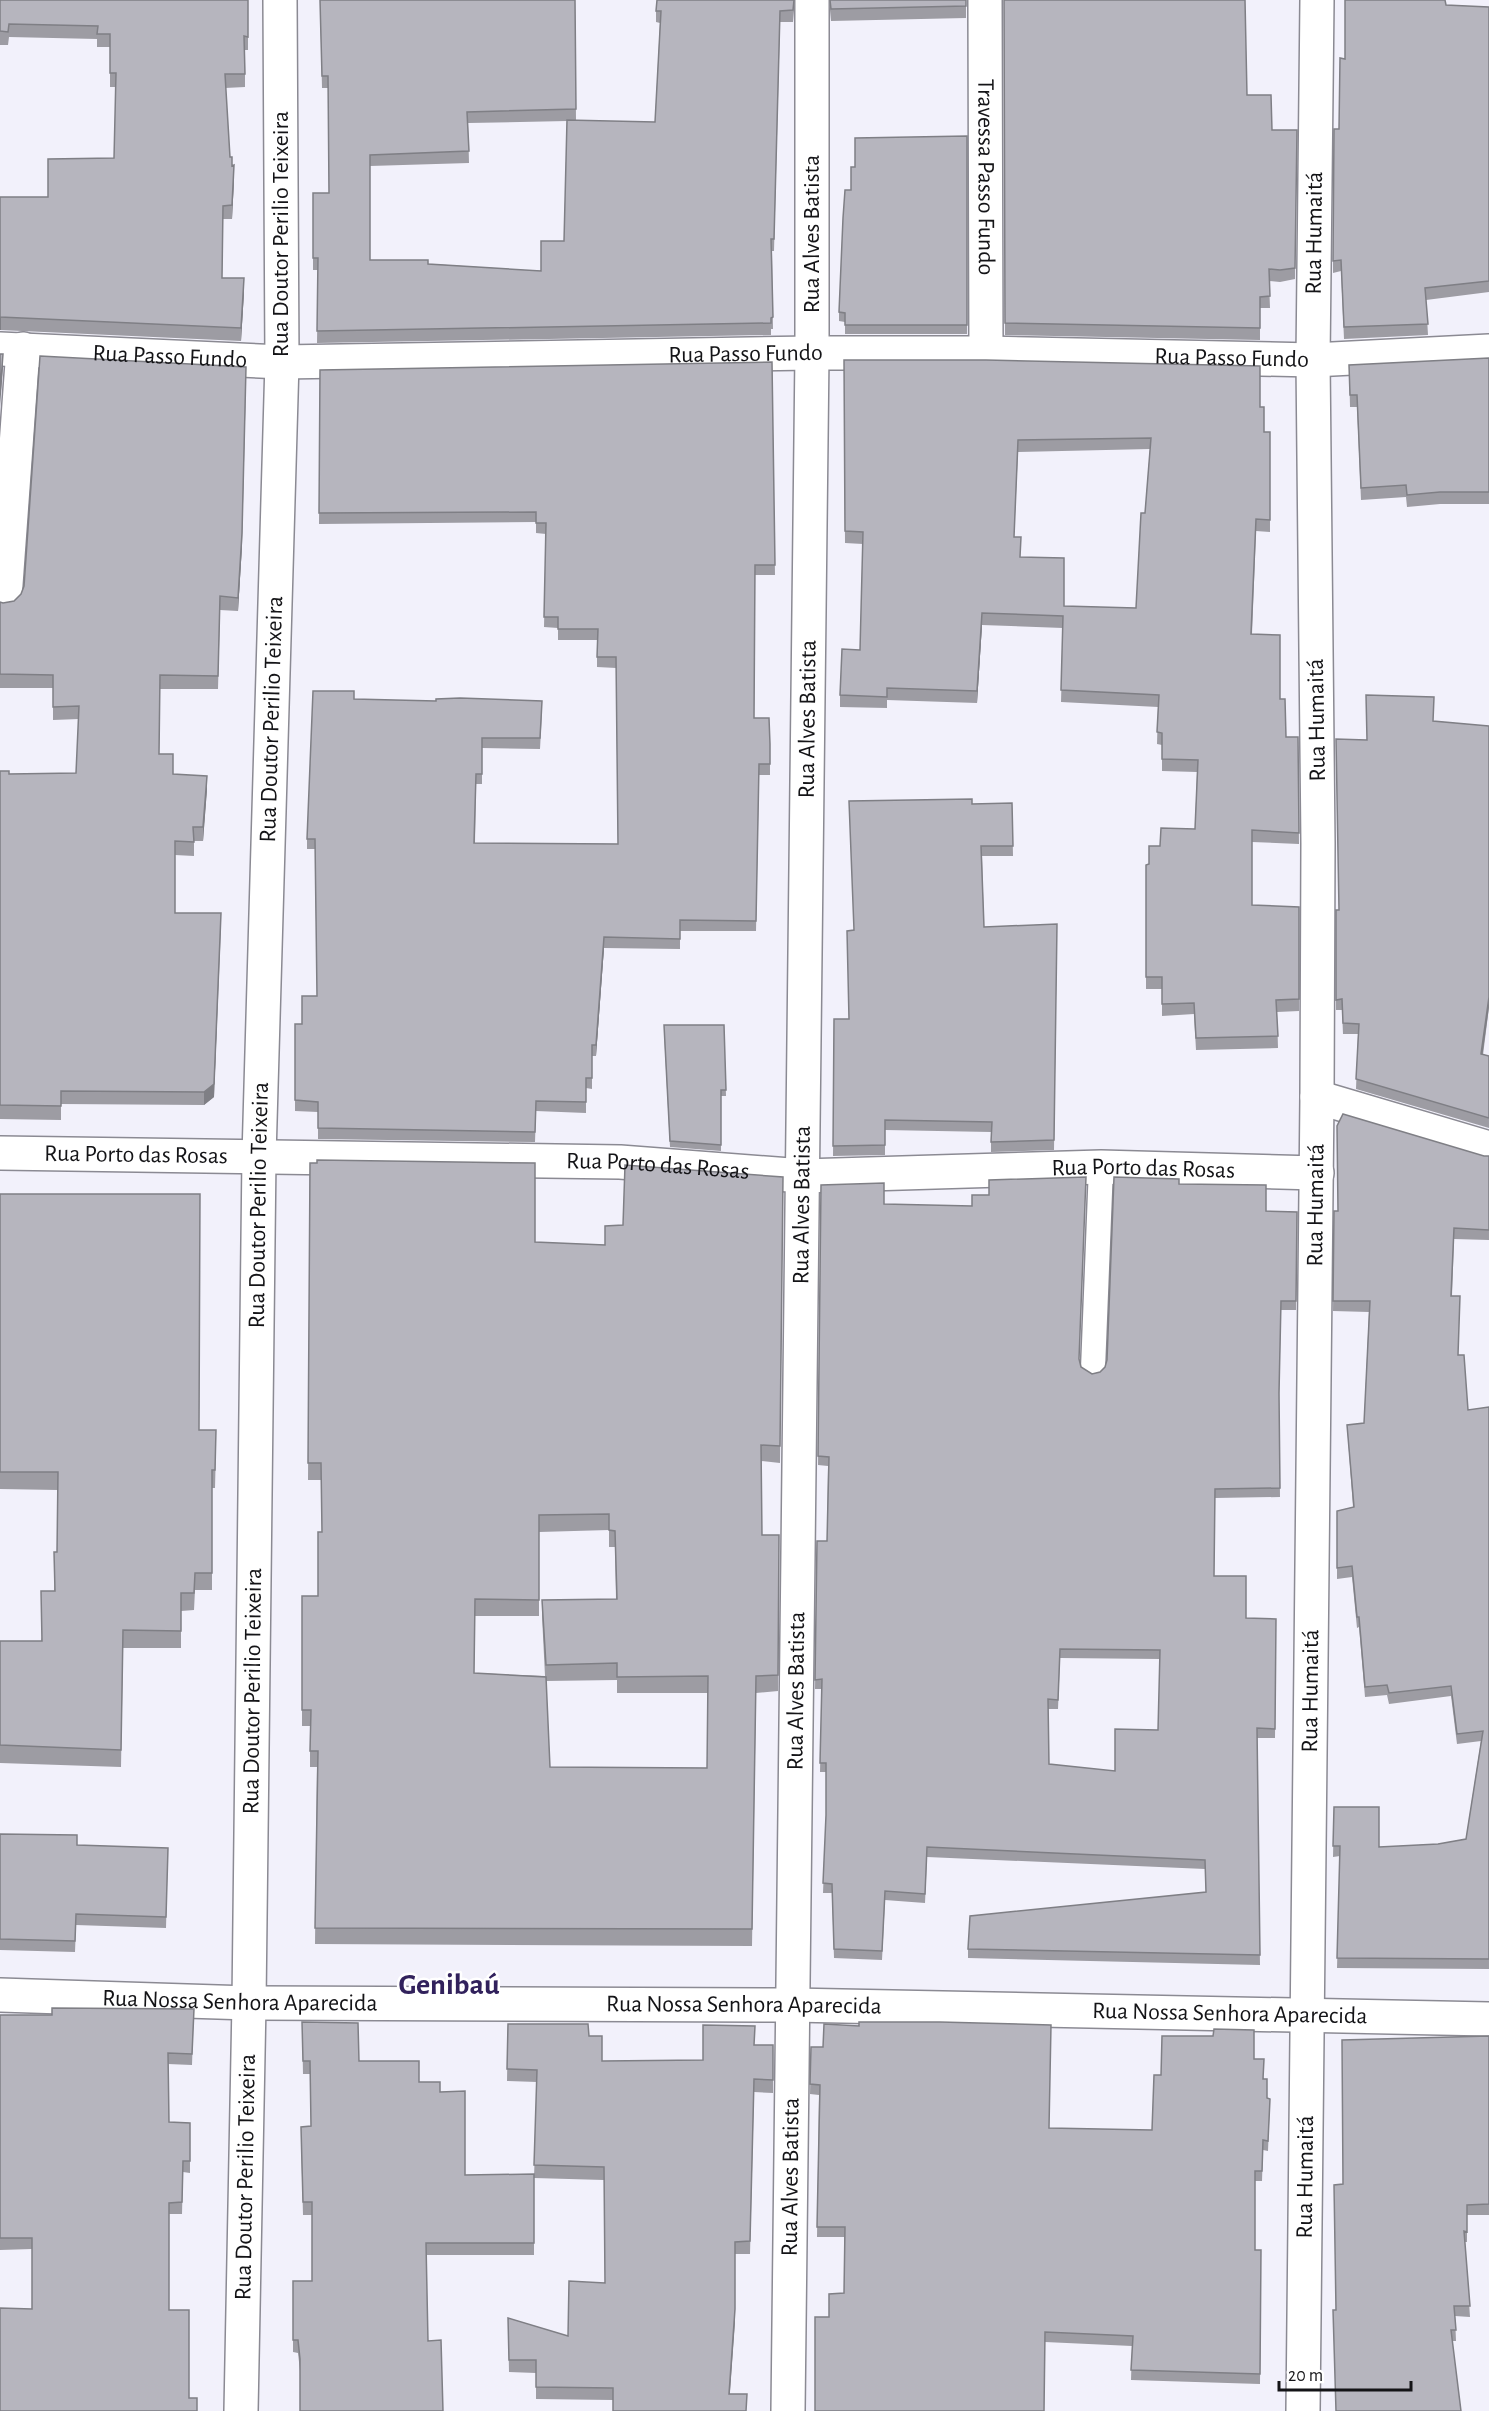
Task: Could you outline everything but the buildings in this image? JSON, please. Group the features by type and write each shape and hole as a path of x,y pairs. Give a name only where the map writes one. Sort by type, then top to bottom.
{"street":[{"name":"Rua Doutor Perilio Teixeira","path":"241,2411 249,2003 259,1156 282,362 280,0"},
{"name":"Rua Alves Batista","path":"788,2411 804,1176 812,353 812,0"},
{"name":"Travessa Passo Fundo","path":"985,0 986,353"},
{"name":"Rua Humaitá","path":"1303,2411 1317,1173 1318,843 1313,360 1317,0"},
{"name":"Rua Passo Fundo","path":"12,349 282,362 812,353 986,353 1313,360 1489,351"},
{"path":"5,598 12,349"},
{"path":"1317,1097 1489,1148"},
{"name":"Rua Porto das Rosas","path":"0,1153 620,1162 804,1176 1101,1167 1317,1173"},
{"name":"Rua Nossa Senhora Aparecida","path":"0,1995 249,2003 792,2005 1489,2019"}],"lane":[{"path":"1093,1369 1101,1167"}],"district":[{"name":"Genibaú","path":"449,1985"}]}
